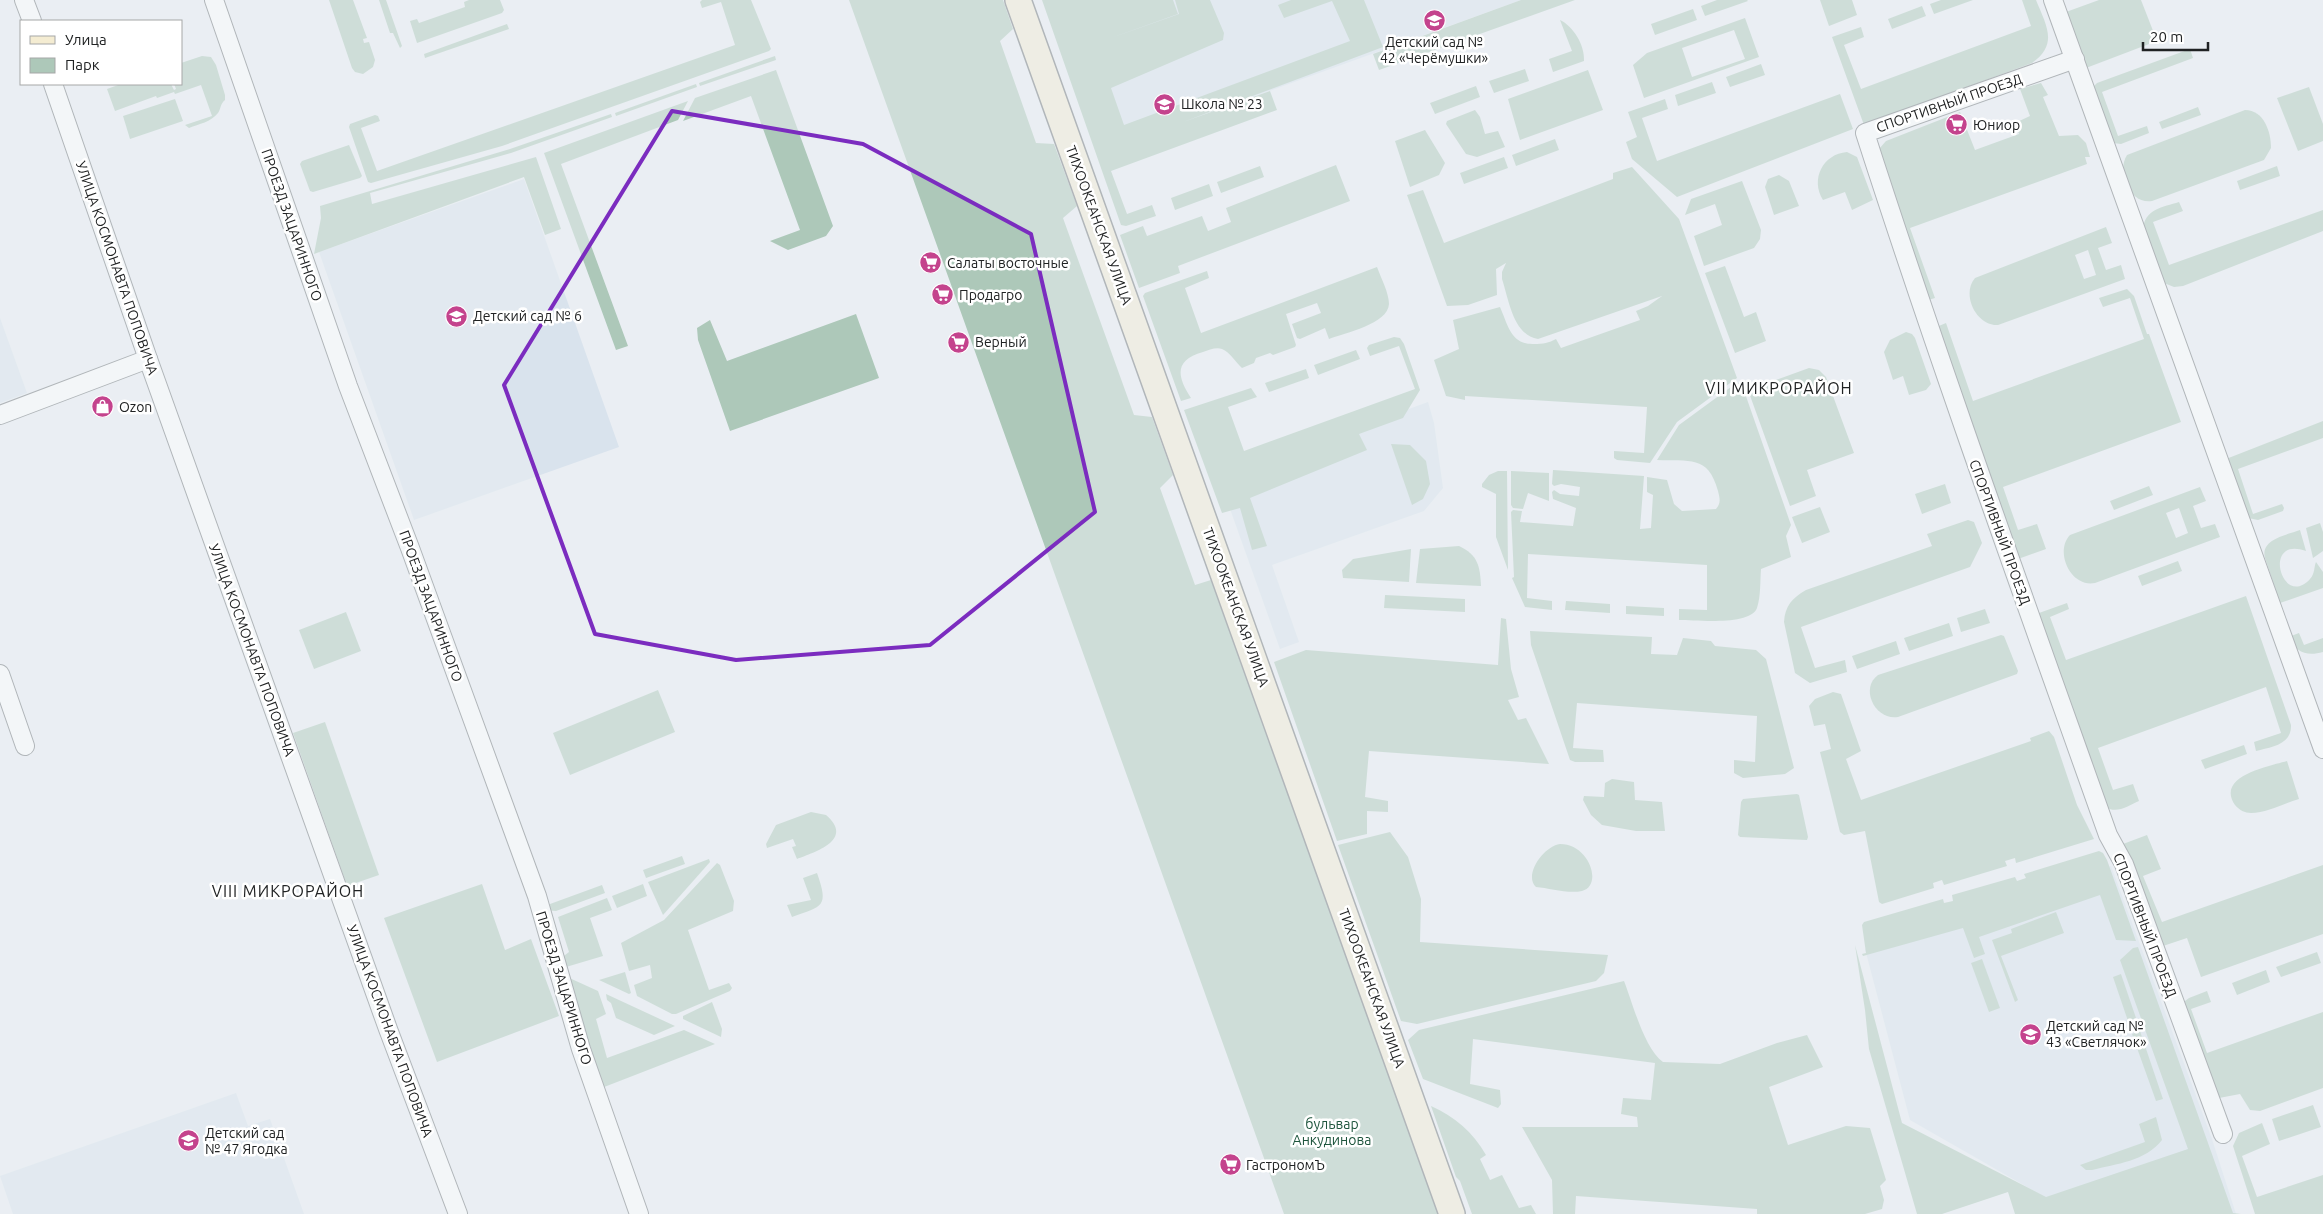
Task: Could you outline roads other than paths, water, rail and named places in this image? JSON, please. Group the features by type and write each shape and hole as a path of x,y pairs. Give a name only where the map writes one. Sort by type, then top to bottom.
{"street":[{"path":"24,0 32,20"},
{"name":"ПРОЕЗД ЗАЦАРИННОГО","path":"214,0 348,386 410,548 537,896 581,1049 639,1214"},
{"name":"ТИХООКЕАНСКАЯ УЛИЦА","path":"1018,0 1452,1214"},
{"path":"2053,0 2323,749"},
{"name":"СПОРТИВНЫЙ ПРОЕЗД","path":"2075,59 1865,133 1922,311 2108,835 2124,864 2223,1134"},
{"name":"УЛИЦА КОСМОНАВТА ПОПОВИЧА","path":"53,85 148,359 388,1029 458,1214"},
{"path":"0,415 148,359"},
{"path":"0,674 25,746"}],"place":[{"name":"Детский сад № 42 «Черёмушки»","path":"1434,20"},
{"name":"Школа № 23","path":"1165,104"},
{"name":"Юниор","path":"1957,125"},
{"name":"Салаты восточные","path":"931,263"},
{"name":"Продагро","path":"943,295"},
{"name":"Детский сад № 6","path":"457,316"},
{"name":"Верный","path":"959,342"},
{"name":"Ozon","path":"103,407"},
{"name":"Детский сад № 43 «Светлячок»","path":"2030,1034"},
{"name":"Детский сад № 47 Ягодка","path":"189,1141"},
{"name":"ГастрономЪ","path":"1230,1165"}],"district":[{"name":"VII МИКРОРАЙОН","path":"1779,388"},
{"name":"VIII МИКРОРАЙОН","path":"288,891"}],"park label":[{"name":"бульвар Анкудинова","path":"1332,1132"}]}
